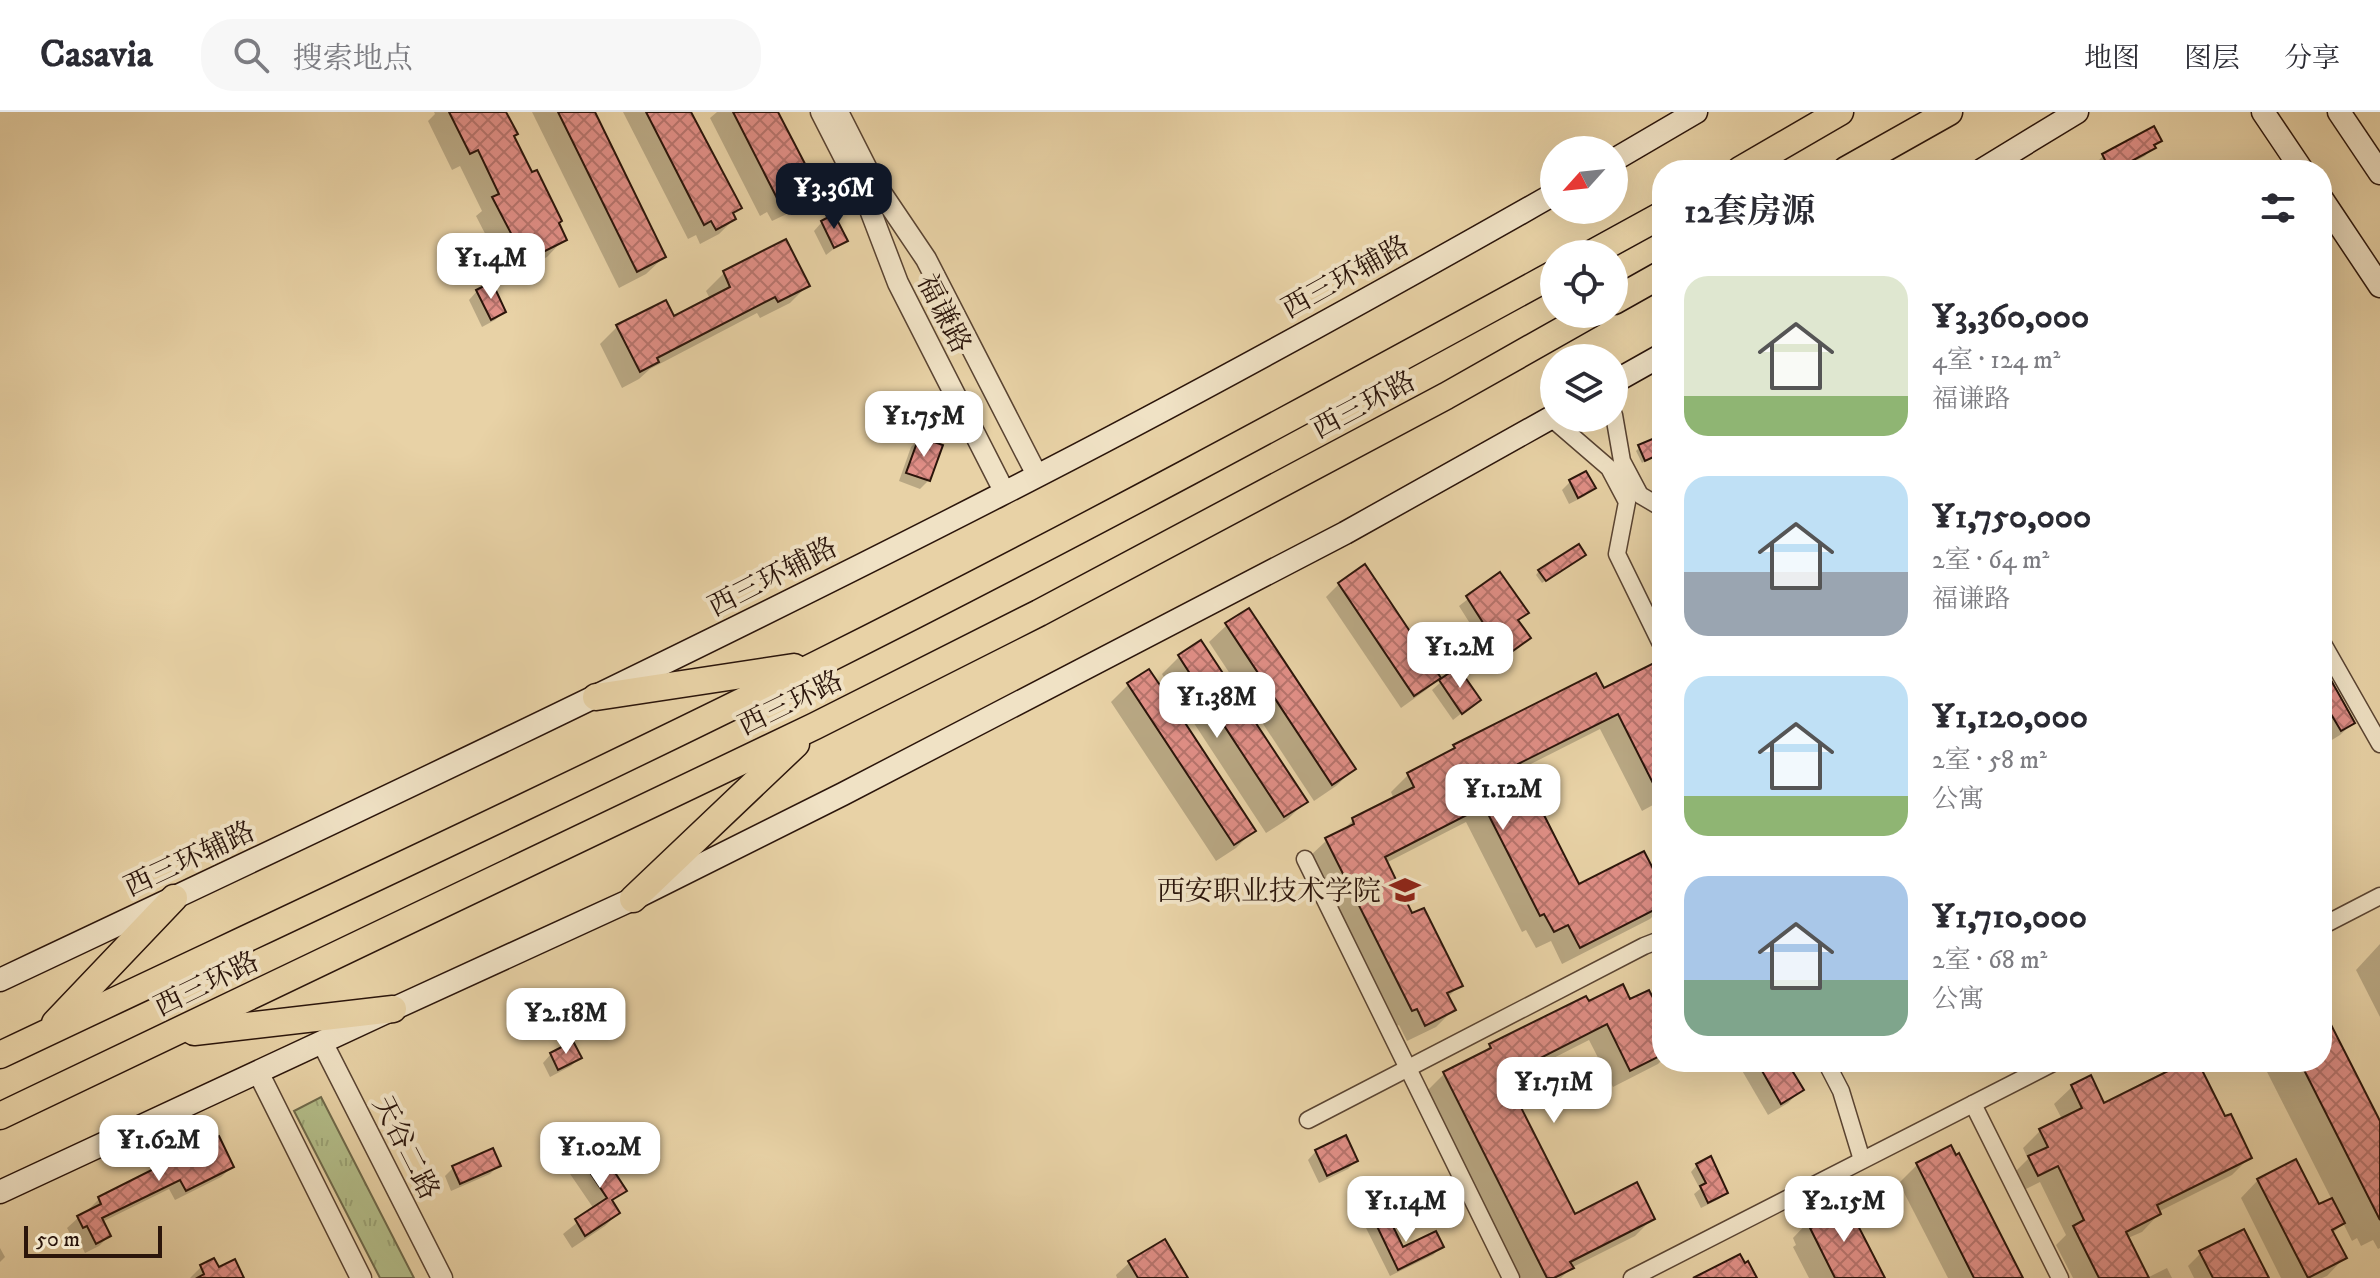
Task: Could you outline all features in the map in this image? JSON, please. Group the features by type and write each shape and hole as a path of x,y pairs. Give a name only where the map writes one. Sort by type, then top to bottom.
{"highway":[{"path":"1757,160 1840,112"},
{"path":"1864,160 1949,112"},
{"path":"1616,240 1652,220"},
{"path":"1628,293 1652,280"},
{"name":"西三环路","path":"0,1055 364,884 821,662 1201,466 1540,282"},
{"name":"西三环路","path":"0,1116 815,726 1053,606 1446,396 1566,328"},
{"path":"596,697 821,662"},
{"path":"633,899 815,726"},
{"path":"44,1034 174,898"},
{"path":"174,1034 393,1009"}],"main road":[{"path":"1628,152 1696,112"},
{"path":"1998,160 2077,112"},
{"path":"2263,112 2295,160"},
{"path":"2339,112 2380,173"},
{"name":"西三环辅路","path":"0,980 596,697 1005,493 1337,316 1540,202"},
{"path":"2332,214 2380,286"},
{"path":"1628,374 1652,361"},
{"path":"0,1192 633,899 843,794 1345,533 1540,424"}],"street":[{"name":"福谦路","path":"821,112 867,202 898,283 1005,493"},
{"name":"福谦路","path":"838,112 872,179 926,259 1037,475"},
{"path":"1569,432 1609,468 1627,502 1617,554 1652,626"},
{"path":"1617,432 1622,461 1640,495 1652,502"},
{"path":"2332,660 2380,744"},
{"path":"1305,859 1511,1278"},
{"path":"2332,921 2380,896"},
{"path":"1308,1120 1652,944"},
{"name":"天谷二路","path":"322,1042 442,1278"},
{"path":"258,1072 361,1278"},
{"path":"1831,1072 1841,1091 1862,1160"},
{"path":"1632,1278 2035,1072"},
{"path":"1973,1104 2060,1278"}],"green space":[{"path":"321,1097 414,1278 380,1278 294,1111"}],"building":[{"path":"449,112 506,112 532,172 537,170 562,221 559,223 567,240 533,257 522,235 514,239 492,197 499,194 478,150 470,154"},
{"path":"558,112 595,112 666,257 637,272"},
{"path":"646,112 691,112 742,208 733,213 736,219 716,230 711,221 704,225"},
{"path":"733,112 778,112 815,183 810,185 814,193 790,205 785,196 778,200"},
{"path":"2154,126 2162,141 2154,145 2156,148 2134,160 2105,160 2102,154"},
{"path":"834,214 848,241 834,248 821,221"},
{"path":"786,239 810,286 778,302 775,297 657,358 659,362 640,372 616,325 666,300 674,316 730,287 723,271"},
{"path":"492,282 506,312 491,320 476,290"},
{"path":"919,437 943,445 930,481 906,473"},
{"path":"1652,439 1652,458 1645,461 1638,445"},
{"path":"1586,471 1596,488 1578,498 1569,480"},
{"path":"1579,544 1586,555 1546,581 1538,570"},
{"path":"1365,564 1441,678 1414,696 1338,583"},
{"path":"1500,572 1529,613 1518,620 1531,638 1496,663 1485,647 1494,640 1466,596"},
{"path":"1249,608 1356,769 1332,785 1225,623"},
{"path":"1201,640 1308,802 1284,817 1202,692 1176,709 1256,831 1234,845 1127,683 1149,669 1168,697 1194,680 1178,655"},
{"path":"1652,664 1652,781 1618,714 1518,764 1579,884 1644,851 1652,867 1652,911 1580,948 1568,925 1554,932 1544,914 1540,916 1484,806 1385,857 1412,913 1424,908 1463,986 1447,993 1456,1010 1425,1026 1417,1009 1412,1011 1325,838 1354,824 1352,818 1414,787 1407,773 1455,748 1453,745 1596,673 1604,688"},
{"path":"1458,667 1481,700 1462,714 1439,680"},
{"path":"2332,682 2355,723 2341,731 2332,716"},
{"path":"1623,984 1630,999 1649,990 1652,996 1652,1060 1630,1071 1607,1024 1505,1076 1575,1214 1637,1182 1655,1219 1570,1262 1574,1268 1554,1278 1547,1278 1443,1072 1491,1048 1489,1044 1586,996 1589,1001"},
{"path":"2332,1027 2380,1121 2380,1220 2305,1072 2332,1072"},
{"path":"573,1041 582,1058 558,1070 550,1053"},
{"path":"1763,1072 1793,1072 1804,1090 1781,1104"},
{"path":"2166,1072 2203,1072 2225,1116 2231,1114 2252,1158 2157,1205 2161,1214 2126,1232 2149,1278 2099,1278 2073,1226 2084,1220 2058,1166 2038,1176 2028,1156 2048,1147 2039,1129 2082,1108 2071,1085 2091,1075 2104,1103"},
{"path":"1346,1135 1358,1161 1327,1176 1315,1150"},
{"path":"219,1136 234,1167 186,1191 180,1180 102,1218 111,1236 96,1244 87,1226 83,1228 77,1216 101,1204 98,1197"},
{"path":"595,1142 627,1191 612,1200 620,1213 585,1236 575,1219 607,1198 577,1153"},
{"path":"1951,1145 1956,1155 1959,1153 2023,1278 1974,1278 1916,1163"},
{"path":"493,1148 501,1166 460,1184 452,1166"},
{"path":"1711,1156 1728,1193 1708,1203 1700,1186 1706,1183 1696,1164"},
{"path":"2296,1159 2319,1204 2332,1198 2345,1223 2332,1230 2347,1258 2308,1278 2257,1179"},
{"path":"1841,1202 1845,1210 1849,1208 1885,1278 1835,1278 1810,1228 1813,1227 1809,1218"},
{"path":"1386,1212 1403,1247 1436,1231 1444,1247 1398,1270 1373,1218"},
{"path":"2244,1229 2269,1278 2213,1278 2199,1251"},
{"path":"1165,1239 1188,1278 1138,1278 1128,1261"},
{"path":"1740,1254 1745,1263 1748,1261 1757,1278 1693,1278"},
{"path":"214,1258 219,1267 235,1259 244,1278 197,1278 204,1274 200,1265"}],"place":[{"name":"西安职业技术学院","path":"1405,890"}]}
